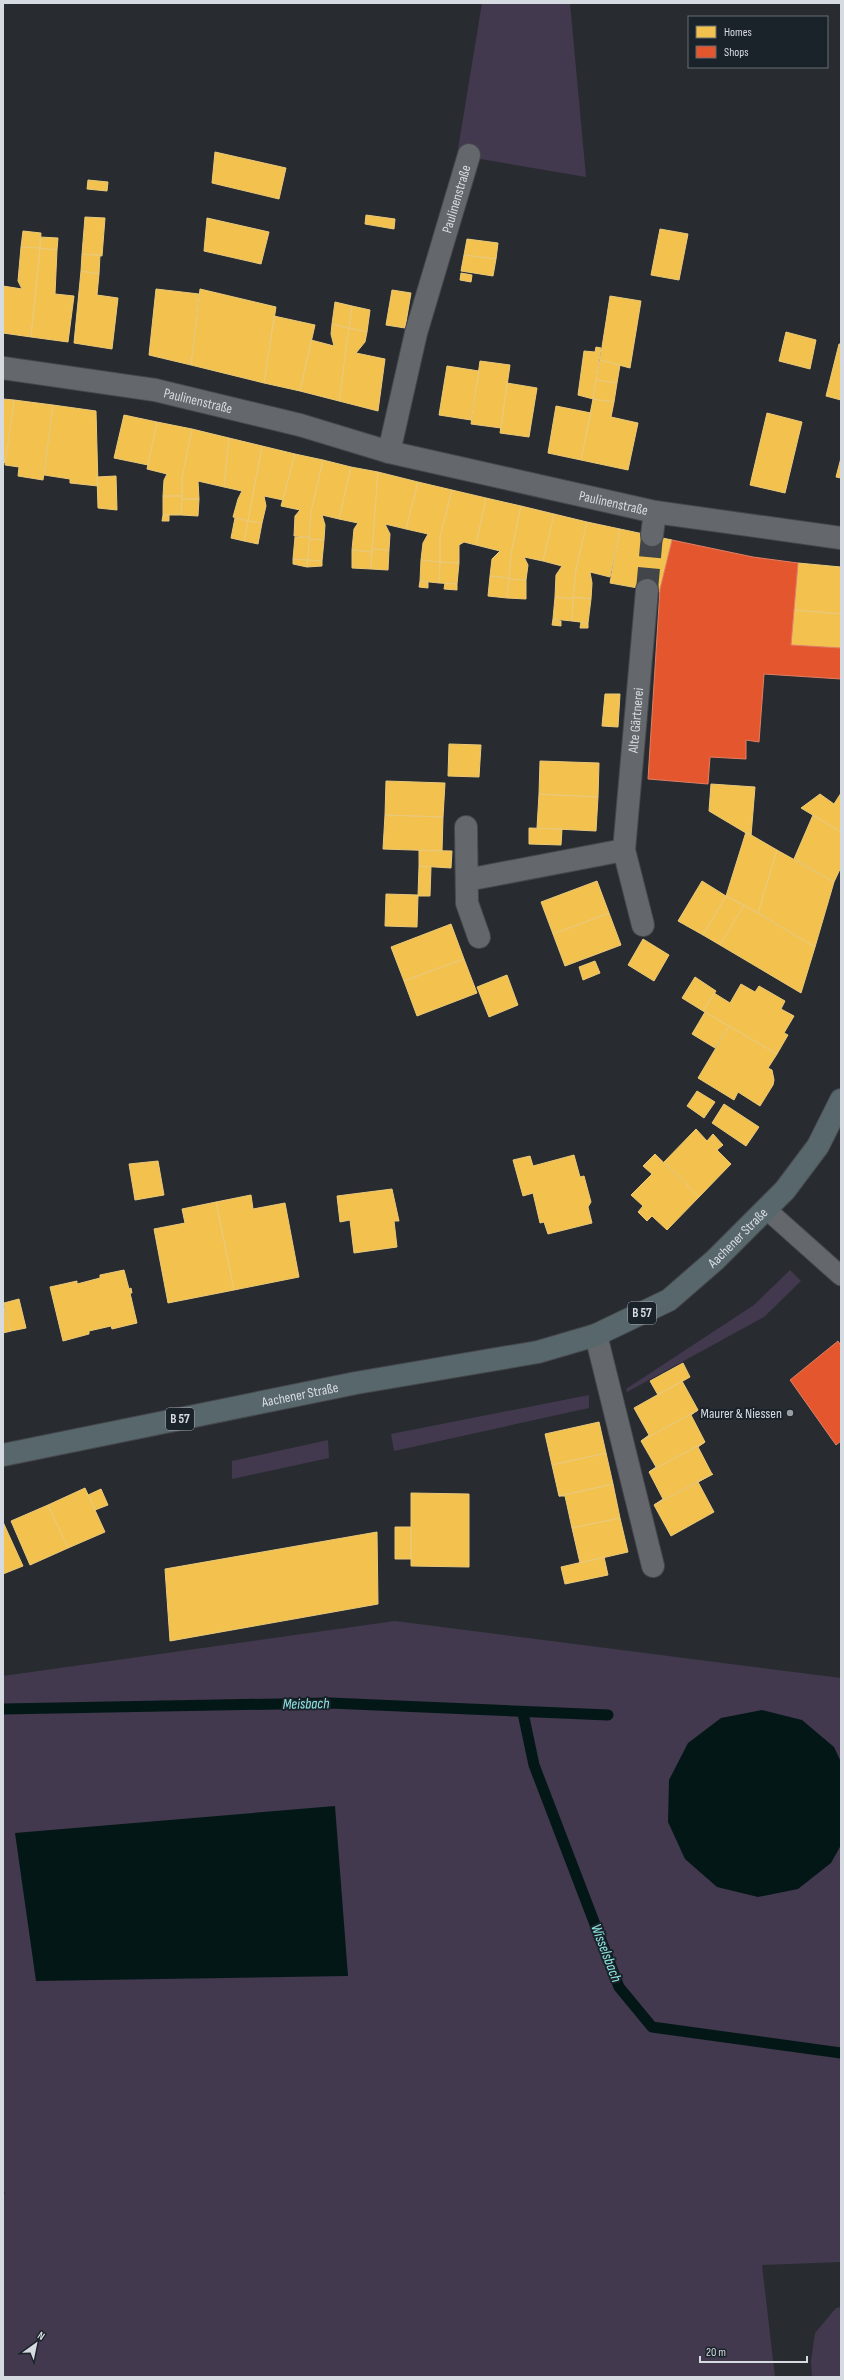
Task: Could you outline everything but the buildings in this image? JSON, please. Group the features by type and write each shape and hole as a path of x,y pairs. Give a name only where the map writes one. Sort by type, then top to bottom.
{"main road":[{"name":"Aachener Straße","path":"3,1455 348,1384 538,1352 596,1335 669,1300 715,1260 785,1190 818,1146 841,1100"}],"street":[{"name":"Paulinenstraße","path":"389,452 416,333 469,155"},
{"name":"Paulinenstraße","path":"3,368 155,390 300,425 389,452 655,512 841,538"},
{"path":"652,535 655,512"},
{"name":"Alte Gärtnerei","path":"643,925 624,850 647,590"},
{"path":"466,827 467,903 479,937"},
{"path":"466,880 624,850"},
{"path":"596,1335 653,1566"}],"lane":[{"path":"766,1209 841,1276"}],"shaded area":[{"path":"482,3 570,3 586,177 457,155"},
{"path":"790,1270 801,1281 764,1317 627,1392 626,1389 754,1305"},
{"path":"589,1395 589,1408 394,1451 391,1434"},
{"path":"328,1440 329,1458 232,1479 232,1461"},
{"path":"395,1621 841,1678 841,2262 762,2265 775,2377 3,2377 3,2198 5,2192 3,2192 3,1676"},
{"path":"762,1710 802,1720 834,1747 841,1762 841,1845 831,1863 798,1889 758,1897 717,1887 685,1859 668,1822 669,1780 688,1743 721,1718"},
{"path":"335,1806 348,1976 36,1981 15,1833"},
{"path":"841,2307 841,2377 812,2377 811,2361 815,2333 836,2308"}],"waterway":[{"name":"Meisbach","path":"3,1709 330,1703 608,1715"},
{"name":"Wisselsbach","path":"523,1713 534,1765 619,1987 652,2027 841,2053"}],"tunnel":[{"path":"647,590 652,535"}],"place":[{"name":"Maurer & Niessen","path":"790,1413"}]}
